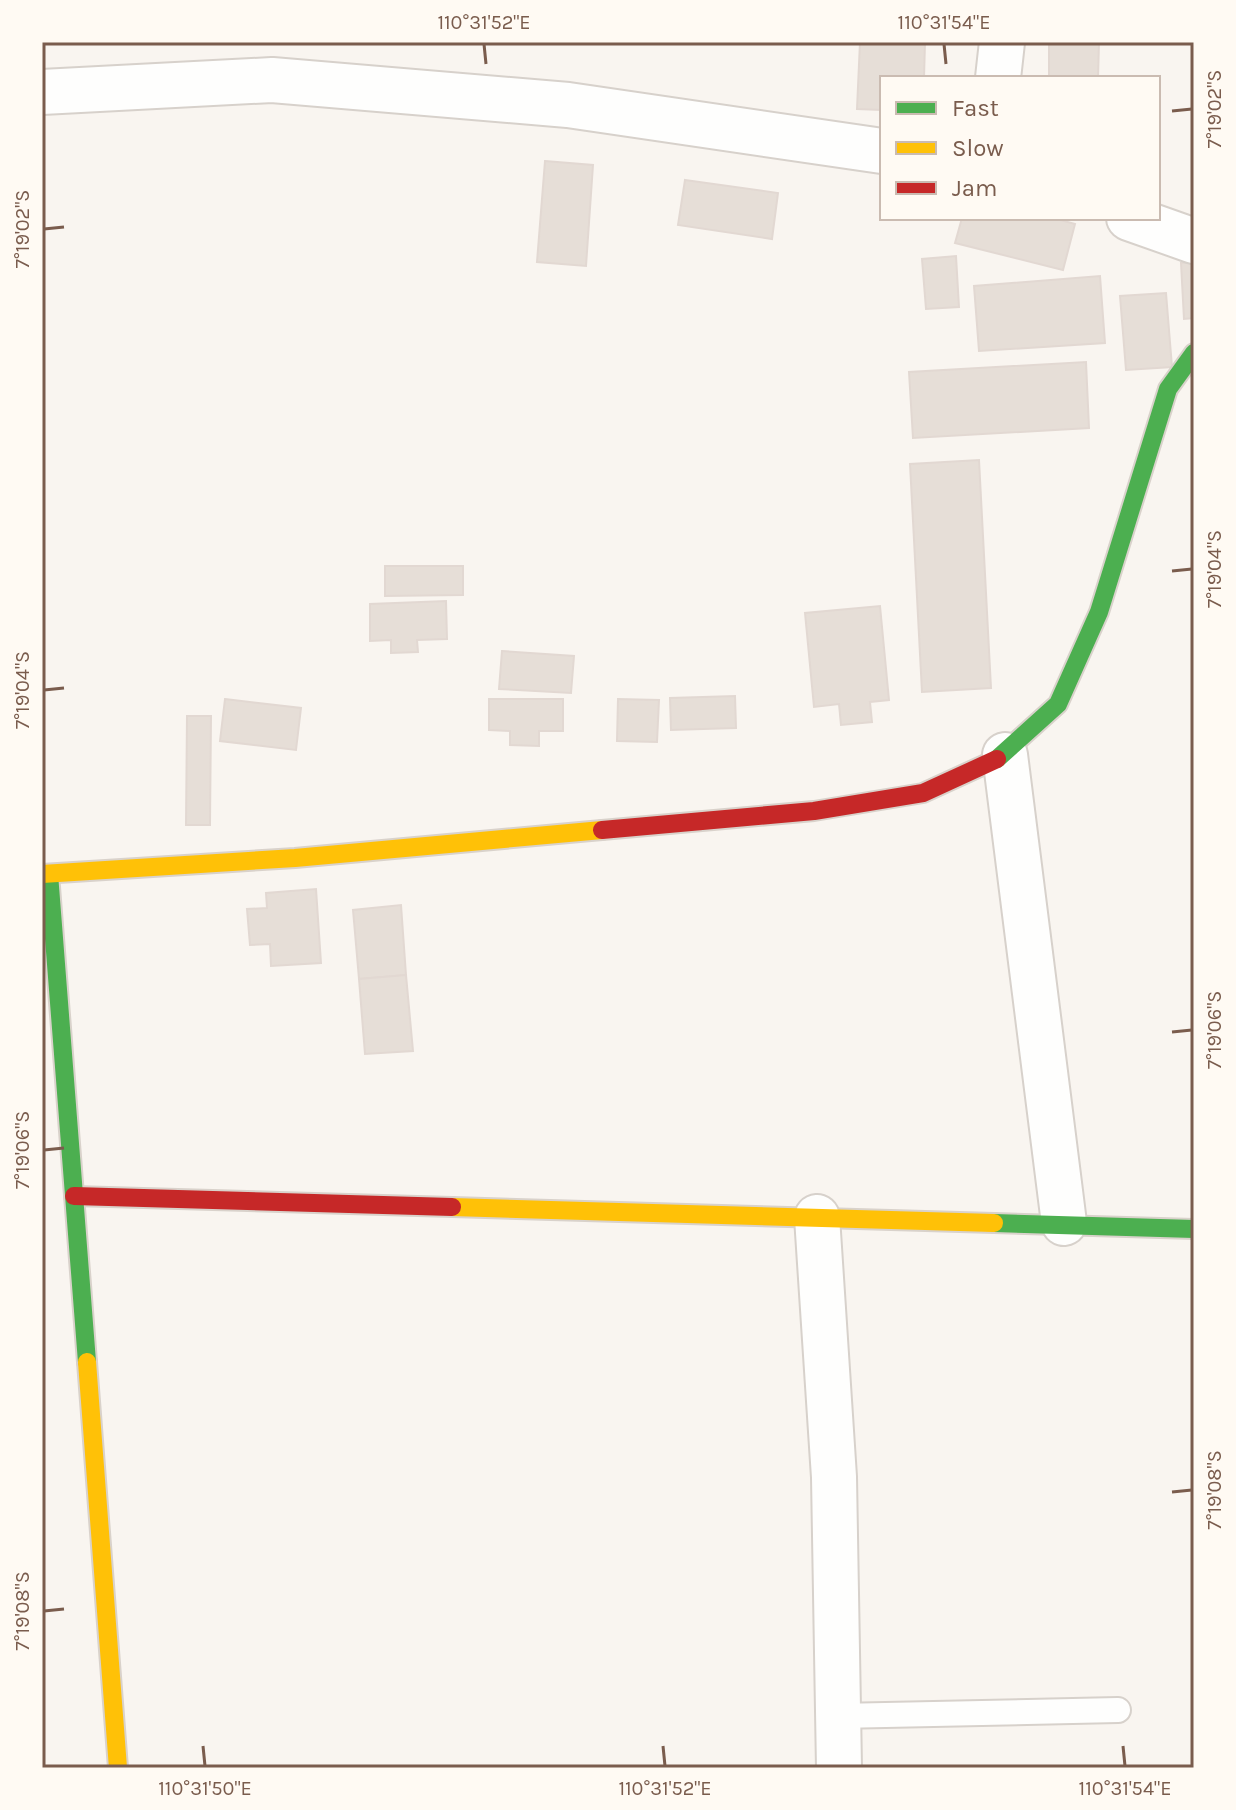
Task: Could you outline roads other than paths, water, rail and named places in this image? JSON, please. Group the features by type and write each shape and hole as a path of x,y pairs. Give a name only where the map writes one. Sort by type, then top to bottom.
{"street":[{"path":"998,76 1002,42"},
{"path":"42,92 272,80 568,105 880,151"},
{"path":"1135,220 1194,241"},
{"path":"118,1768 74,1196 45,874 295,858 814,811 923,793 1005,755 1058,704 1099,612 1168,389 1194,353"},
{"path":"1005,755 1064,1223"},
{"path":"74,1196 1194,1229"},
{"path":"817,1217 834,1477 839,1768"}],"lane":[{"path":"837,1716 1118,1710"}]}
